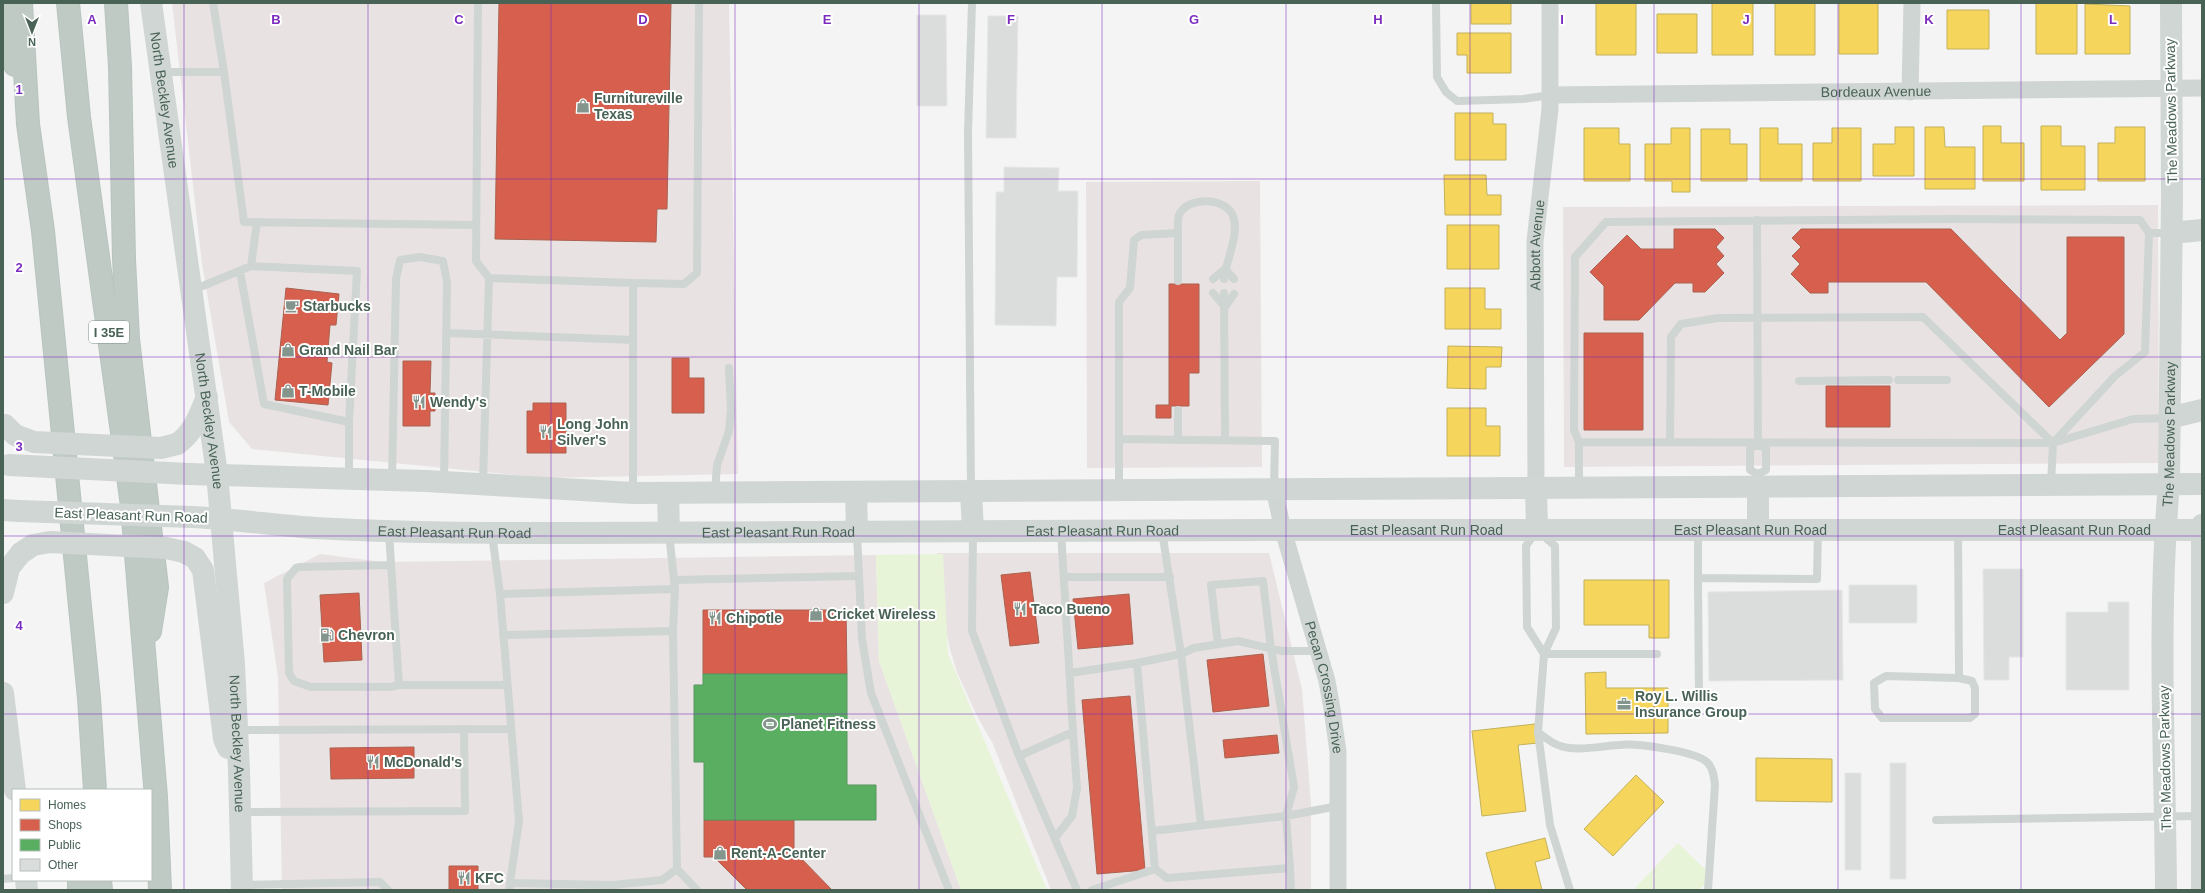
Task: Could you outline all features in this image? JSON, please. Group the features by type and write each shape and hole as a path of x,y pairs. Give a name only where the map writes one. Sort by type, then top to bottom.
{"highway":[{"path":"3,3 5,25 28,124"},
{"path":"21,3 28,124 43,231 92,744 95,789"},
{"name":"I 35E","path":"68,3 79,117 129,477 156,797 160,890"},
{"path":"116,3 120,66 124,259 128,339 157,587 145,662"},
{"path":"88,789 92,744"}],"main road":[{"name":"North Beckley Avenue","path":"151,3 190,290 207,395 217,474 237,730 242,887"},
{"name":"The Meadows Parkway","path":"2166,890 2163,627 2165,530 2169,484 2172,89 2171,3"},
{"path":"2171,233 2202,230"},
{"path":"4,423 15,435 34,442 162,448 177,444 189,435 195,426 207,395"},
{"path":"2169,418 2202,410"},
{"path":"6,465 189,474 444,482 633,493 1579,488 1758,480 2051,485 2202,484"},
{"path":"1758,480 1758,530"},
{"path":"1536,488 1537,530"},
{"path":"971,491 973,531"},
{"path":"856,492 857,532"},
{"path":"668,493 669,532"},
{"name":"East Pleasant Run Road","path":"11,510 221,518 315,528 460,533 492,531 857,532 1161,530 2202,530"},
{"path":"2202,525 2202,889"},
{"path":"3,593 9,568 20,553 33,545 50,542 166,548 184,552 194,558 204,570 224,739 239,771"},
{"path":"3,693 11,783"}],"street":[{"name":"Abbott Avenue","path":"1536,488 1535,241 1550,95 1550,3"},
{"path":"1910,92 1912,3"},
{"name":"Bordeaux Avenue","path":"1550,95 2202,88"},
{"name":"Pecan Crossing Drive","path":"1274,489 1283,530 1327,681 1338,752 1338,890"}],"lane":[{"path":"213,3 224,72 244,222 476,225"},
{"path":"478,3 476,261 489,278 483,484"},
{"path":"489,278 684,284 697,273 699,3"},
{"path":"971,491 968,132 972,3"},
{"path":"1436,3 1437,77 1446,92 1457,101 1523,99 1550,95"},
{"path":"161,72 224,72"},
{"path":"1178,281 1179,215 1186,206 1200,202 1215,202 1228,208 1233,216 1235,228 1224,279"},
{"path":"1757,220 1758,443"},
{"path":"1579,488 1579,442 1574,430 1575,257 1606,222 1757,220 2140,220 2149,233 2145,352 2115,376 2053,443 2051,485"},
{"path":"251,266 257,222"},
{"path":"1119,490 1119,302 1130,288 1134,240 1141,235 1178,233"},
{"path":"2149,233 2171,233"},
{"path":"392,480 396,279 400,260 420,256 443,261 446,282 444,482"},
{"path":"190,290 251,266 357,271 349,422 349,479"},
{"path":"1213,279 1225,269"},
{"path":"1225,269 1234,279"},
{"path":"240,271 264,404 349,422"},
{"path":"633,283 633,493"},
{"path":"1213,293 1225,307"},
{"path":"1224,293 1225,440"},
{"path":"1225,307 1234,294"},
{"path":"1670,442 1671,337 1681,324 1718,318 1758,316 1923,317 2053,443"},
{"path":"446,334 488,334 633,340"},
{"path":"715,493 717,465 729,424 731,410 729,368"},
{"path":"1799,381 1889,380"},
{"path":"1898,380 1947,380"},
{"path":"1178,410 1178,440"},
{"path":"1579,442 2053,443 2133,419 2169,418"},
{"path":"1119,439 1275,441 1274,489"},
{"path":"1758,443 1766,448 1766,470 1758,480 1750,470 1750,448 1758,443"},
{"path":"389,530 399,685"},
{"path":"1161,530 1170,578 1181,654 1201,825"},
{"path":"1544,654 1527,627 1526,546 1537,530 1556,546 1556,628 1544,654 1538,732 1550,825 1570,890"},
{"path":"1698,530 1699,699"},
{"path":"1698,578 1817,579 1818,530"},
{"path":"1958,530 1959,678"},
{"path":"492,531 500,594 519,821 509,886 613,885 662,880 677,869"},
{"path":"973,531 972,632 1019,756 1077,890"},
{"path":"1055,838 1072,816 1077,788 1061,531"},
{"path":"669,532 675,584 673,631 677,869 697,890"},
{"path":"857,532 862,638 870,693 949,890"},
{"path":"391,565 296,568 287,579 289,673 294,680 311,687 507,685"},
{"path":"500,594 675,584 859,576"},
{"path":"1064,578 1170,578"},
{"path":"1218,644 1211,585 1263,581 1271,649 1294,786 1286,816 1291,890"},
{"path":"503,635 673,631"},
{"path":"1070,673 1137,663 1181,654 1194,648 1238,642 1282,651 1318,651"},
{"path":"1544,654 1657,654"},
{"path":"1137,663 1155,869 1166,878 1290,868"},
{"path":"1886,676 1959,678 1972,681 1975,688 1975,714 1970,718 1882,718 1875,709 1874,683 1886,676"},
{"path":"240,812 465,812 464,729"},
{"path":"237,730 511,729"},
{"path":"1019,756 1073,732"},
{"path":"1538,732 1558,746 1571,749 1621,744 1651,746 1675,751 1706,762 1713,772 1715,785 1708,890"},
{"path":"1152,831 1286,816 1338,806"},
{"path":"1936,820 2202,816"},
{"path":"1092,890 1155,869"},
{"path":"242,887 380,882 388,890"}],"shaded area":[{"path":"172,3 729,3 738,474 545,478 252,449 229,422 202,264"},
{"path":"1260,181 1262,467 1087,468 1086,182"},
{"path":"2158,205 2159,463 1564,467 1563,207"},
{"path":"937,553 1269,553 1302,689 1311,804 1311,890 1051,890 993,744 977,716 957,672 950,649 940,601"},
{"path":"320,554 383,562 876,555 879,661 961,890 282,890 278,677 264,583"}],"green space":[{"path":"943,554 948,654 1047,890 961,890 879,661 876,555"},
{"path":"1678,843 1712,876 1699,890 1633,890"}],"building: Homes":[{"path":"1471,3 1511,3 1511,24 1471,24"},
{"path":"1596,3 1636,3 1636,55 1596,55"},
{"path":"1712,3 1753,3 1753,55 1712,55"},
{"path":"1775,3 1815,3 1815,55 1775,55"},
{"path":"1839,3 1878,3 1878,54 1839,54"},
{"path":"2036,3 2077,3 2077,54 2036,54"},
{"path":"2085,4 2130,6 2130,54 2085,54"},
{"path":"1947,10 1989,10 1989,49 1947,49"},
{"path":"1657,14 1697,14 1697,53 1657,53"},
{"path":"1457,33 1511,33 1511,73 1467,73 1467,55 1457,55"},
{"path":"1455,113 1493,113 1493,124 1506,124 1506,160 1455,160"},
{"path":"1983,126 2001,126 2001,143 2024,143 2024,181 1983,181"},
{"path":"2041,126 2061,126 2061,146 2085,146 2085,190 2041,190"},
{"path":"1895,127 1914,127 1914,176 1873,176 1873,144 1895,144"},
{"path":"1925,127 1944,127 1945,147 1975,147 1975,189 1925,189"},
{"path":"2115,127 2145,127 2145,181 2098,181 2098,143 2115,143"},
{"path":"1584,128 1619,128 1619,144 1630,144 1630,181 1584,181"},
{"path":"1671,128 1690,128 1690,192 1672,192 1672,181 1645,181 1645,144 1671,144"},
{"path":"1760,128 1778,128 1778,144 1802,144 1802,181 1760,181"},
{"path":"1832,128 1861,128 1861,181 1813,181 1813,143 1832,143"},
{"path":"1701,129 1730,129 1730,144 1747,144 1747,181 1701,181"},
{"path":"1444,175 1486,175 1487,195 1501,195 1501,215 1445,215"},
{"path":"1447,225 1499,225 1499,269 1447,269"},
{"path":"1445,288 1485,288 1485,309 1501,309 1501,329 1445,329"},
{"path":"1448,346 1502,347 1501,367 1486,367 1486,389 1447,388"},
{"path":"1447,408 1486,408 1486,426 1500,426 1500,456 1447,456"},
{"path":"1584,580 1669,580 1669,638 1649,638 1649,625 1584,625"},
{"path":"1606,672 1606,688 1668,688 1668,733 1586,734 1585,673"},
{"path":"1535,724 1538,743 1518,745 1526,811 1482,816 1472,731"},
{"path":"1756,758 1832,759 1832,802 1756,801"},
{"path":"1636,775 1664,802 1613,856 1584,829"},
{"path":"1545,838 1550,858 1535,862 1542,890 1496,890 1486,853"}],"building: Shops":[{"name":"Furnitureville Texas","path":"499,3 671,3 667,209 657,209 656,242 495,239"},
{"path":"1674,229 1715,229 1724,238 1716,247 1724,256 1716,264 1724,273 1705,292 1693,292 1693,283 1675,283 1639,320 1604,320 1604,286 1590,272 1627,235 1641,249 1674,249"},
{"path":"1801,229 1951,229 2060,340 2067,333 2067,237 2124,237 2124,334 2049,407 1926,282 1828,282 1828,293 1810,293 1791,274 1800,264 1792,256 1801,247 1792,238"},
{"path":"1169,284 1199,284 1199,373 1189,373 1189,406 1171,406 1171,418 1156,418 1156,405 1169,405"},
{"path":"286,288 339,294 336,325 330,325 327,362 332,363 328,405 275,400"},
{"path":"1584,333 1643,333 1643,430 1584,430"},
{"path":"672,358 689,358 689,378 704,378 704,413 672,413"},
{"name":"Wendy's","path":"403,361 431,361 430,393 435,393 435,411 430,411 430,426 403,426"},
{"path":"1826,386 1890,386 1890,427 1826,427"},
{"name":"Long John Silver's","path":"533,403 566,403 566,453 527,453 527,411 533,411"},
{"name":"Taco Bueno","path":"1030,572 1039,643 1010,646 1001,575"},
{"path":"359,593 362,660 324,662 320,595"},
{"path":"1129,594 1133,644 1078,649 1073,599"},
{"path":"703,610 846,610 847,674 703,674"},
{"path":"1263,654 1269,706 1213,712 1207,660"},
{"path":"1130,696 1145,870 1097,874 1082,700"},
{"path":"1277,735 1279,753 1225,758 1223,740"},
{"path":"414,747 414,778 331,779 330,748"},
{"path":"704,820 794,820 794,851 832,890 747,890 714,857 704,857"},
{"name":"KFC","path":"449,866 478,866 478,890 449,890"}],"building: Public":[{"name":"Planet Fitness","path":"703,674 847,674 847,785 876,785 876,820 704,820 704,762 694,762 694,685 703,685"}],"building: Other":[{"path":"917,15 946,15 947,106 917,106"},
{"path":"988,16 1018,16 1016,138 986,138"},
{"path":"1004,167 1059,168 1058,191 1078,191 1077,277 1057,277 1056,326 995,325 996,192 1004,192"},
{"path":"1983,569 2023,569 2023,657 2009,657 2009,680 1984,680"},
{"path":"1849,585 1917,585 1917,623 1849,623"},
{"path":"1842,590 1843,680 1709,681 1708,592"},
{"path":"2108,602 2129,602 2129,690 2066,690 2066,612 2108,612"},
{"path":"1890,763 1906,763 1906,879 1890,879"},
{"path":"1845,773 1861,773 1861,870 1845,870"}],"place":[{"name":"Furnitureville Texas","path":"583,106"},
{"name":"Starbucks","path":"292,306"},
{"name":"Grand Nail Bar","path":"288,350"},
{"name":"T-Mobile","path":"288,391"},
{"name":"Wendy's","path":"419,402"},
{"name":"Long John Silver's","path":"546,432"},
{"name":"Taco Bueno","path":"1020,609"},
{"name":"Cricket Wireless","path":"816,614"},
{"name":"Chipotle","path":"715,618"},
{"name":"Chevron","path":"327,635"},
{"name":"Roy L. Willis Insurance Group","path":"1624,704"},
{"name":"Planet Fitness","path":"770,724"},
{"name":"McDonald's","path":"373,762"},
{"name":"Rent-A-Center","path":"720,853"},
{"name":"KFC","path":"464,878"}]}
